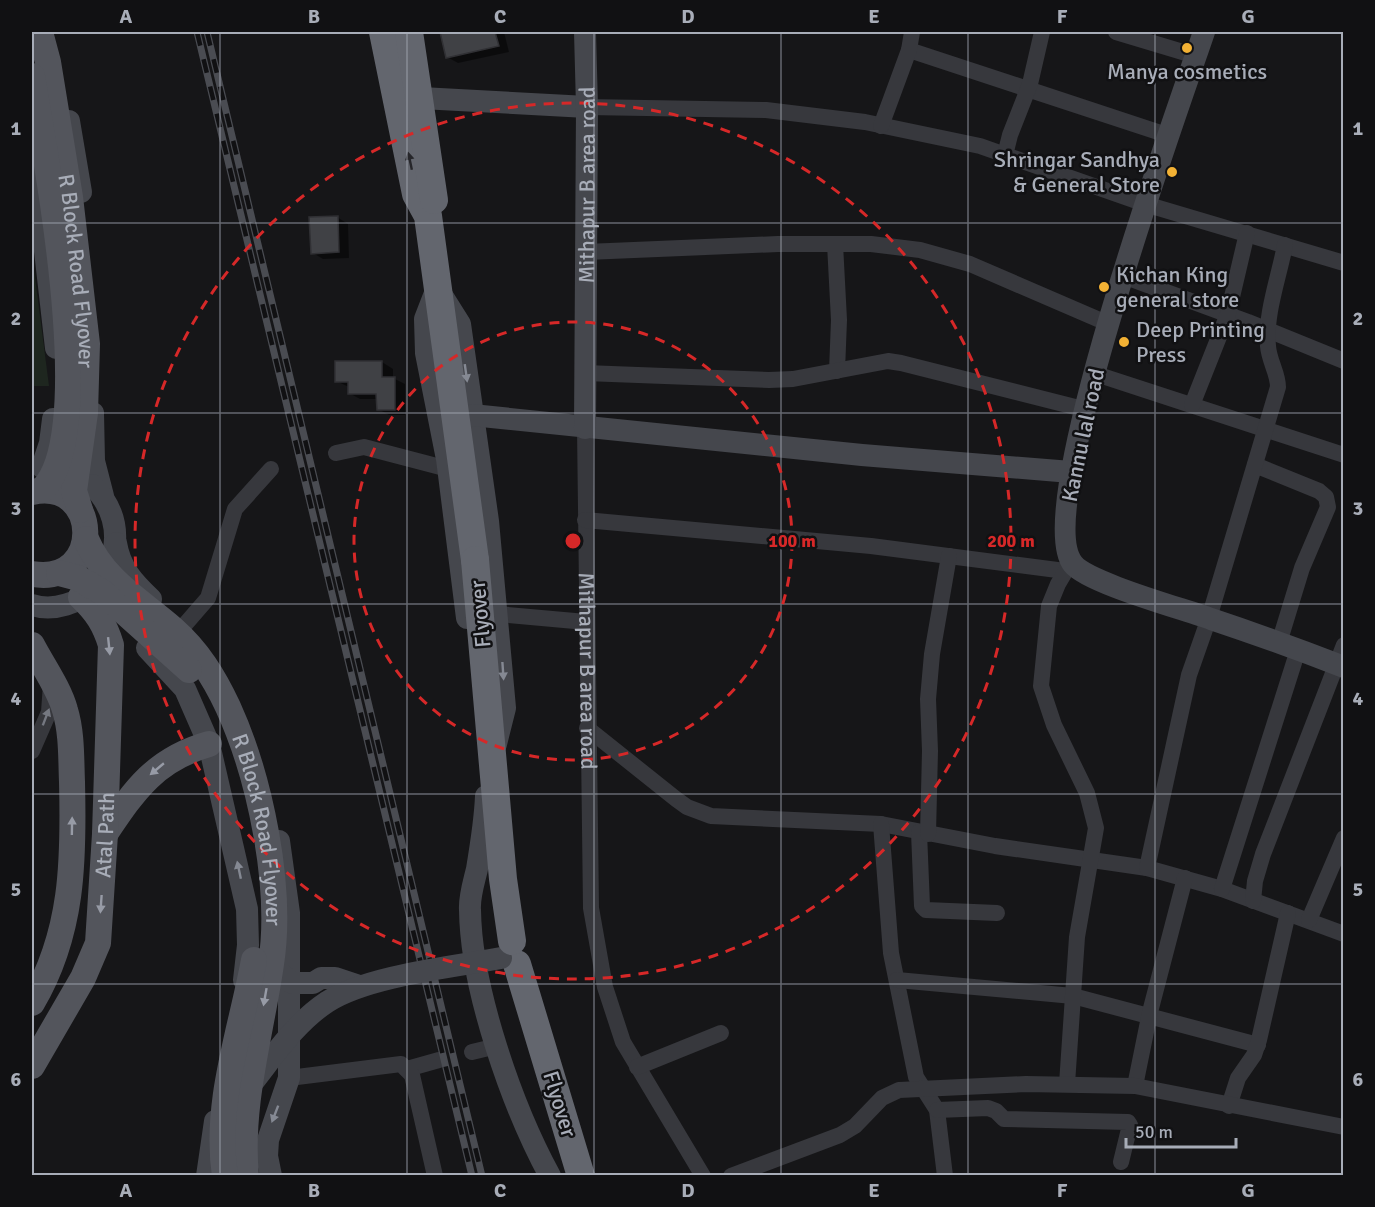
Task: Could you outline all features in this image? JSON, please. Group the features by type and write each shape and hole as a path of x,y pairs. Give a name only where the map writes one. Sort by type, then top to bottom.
{"highway":[{"path":"383,32 409,98"},
{"path":"409,32 409,98"},
{"name":"Flyover","path":"409,98 416,194 428,216 476,560 510,954 582,1176"}],"main road":[{"name":"R Block Road Flyover","path":"40,32 48,62 70,197 87,344 85,413 74,491 86,524 86,539 94,559 114,580 174,630 199,656 216,680 230,711 250,771 272,870 276,914 271,965 250,1086 244,1152 246,1176"},
{"name":"R Block Road Flyover","path":"32,76 52,200 68,345 65,437 56,472 37,480"},
{"path":"37,480 70,499 80,510"},
{"path":"59,573 72,566 81,554 86,539"},
{"name":"R Block Road Flyover","path":"32,574 44,576 59,573 78,578 102,592 186,666 202,688 216,717 251,839 258,882 259,915 256,952 221,1126 225,1176"},
{"name":"Atal Path","path":"32,1066 83,978 98,943 105,834 111,645 105,627 85,596"},
{"name":"Atal Path","path":"32,645 65,708 70,730 73,822 69,902 60,943 44,982 32,1003"},
{"path":"105,834 134,791 158,766 210,744"}],"street":[{"path":"51,32 76,156 84,214 95,347 94,461 103,496 116,526 118,560 132,581 200,644 222,672 239,706 263,772 280,843 289,913 289,1078 272,1123 268,1143 267,1156 271,1176"},
{"name":"Mithapur B area road","path":"585,32 587,107 585,520 592,919 604,987 623,1042 703,1176"},
{"path":"882,126 909,50 912,32"},
{"path":"1005,155 1010,135 1029,88 1042,32"},
{"path":"1116,32 1196,56"},
{"name":"Kannu lal road","path":"1068,566 1066,536 1071,472 1123,276 1167,135 1204,32"},
{"path":"909,50 1167,135"},
{"path":"409,98 587,107 785,111 882,126 980,147 1145,204 1286,245 1342,258"},
{"path":"32,131 56,343 56,403 50,443 37,480"},
{"path":"1192,405 1228,314 1247,233"},
{"path":"586,252 835,244 880,245 920,250 954,258 1109,324"},
{"path":"835,244 839,320 837,371"},
{"path":"1147,868 1189,675 1209,618 1278,387 1278,377 1268,345 1286,245"},
{"path":"1123,276 1228,314 1344,361"},
{"path":"437,288 460,324 488,521 498,614 505,708 487,777"},
{"path":"437,288 424,319 426,353 448,469 487,777 484,826 469,907 474,957 497,1046 537,1150 550,1176"},
{"path":"585,373 769,380 793,379 888,362 901,363 1087,410"},
{"path":"1096,374 1344,455"},
{"path":"472,415 850,454 1071,472"},
{"path":"336,453 364,447 448,469"},
{"path":"1222,889 1288,646 1302,568 1328,507 1326,497 1319,491 1255,465"},
{"path":"182,628 208,597 235,509 271,469"},
{"path":"37,480 65,470 86,480 103,496"},
{"path":"585,520 1068,566 1119,587 1288,646 1341,659 1263,854 1255,881 1253,901"},
{"path":"32,606 40,608 63,606 85,596 100,582 111,564 116,543"},
{"path":"949,556 932,654 928,699 930,751 923,833 922,906 926,910 997,913"},
{"path":"1067,1084 1077,937 1096,828 1092,807 1054,724 1041,686 1049,606 1068,566"},
{"path":"85,596 171,672 185,689 210,744 247,909 248,945 243,984 213,1132 207,1175"},
{"path":"498,614 586,622"},
{"path":"32,751 49,712 51,681"},
{"path":"587,728 676,799 696,811 728,818 881,824 923,833 1147,868 1222,889 1344,934"},
{"path":"226,810 270,800"},
{"path":"881,824 891,953 921,1088 930,1094 938,1110 945,1176"},
{"path":"1309,920 1344,838"},
{"path":"1135,1086 1149,1017 1185,878"},
{"path":"1229,1106 1238,1078 1258,1045 1288,913"},
{"path":"250,1086 284,1040 328,1001 359,986 510,954"},
{"path":"271,965 292,983 313,983 321,978 335,978 359,986"},
{"path":"897,980 1073,996 1258,1045"},
{"path":"637,1067 721,1033"},
{"path":"472,1052 497,1046"},
{"path":"407,1069 439,1060"},
{"path":"289,1078 401,1064 407,1069 416,1089 435,1176"},
{"path":"731,1176 840,1135 855,1126 890,1093 921,1088 1067,1084 1135,1086 1344,1127"},
{"path":"938,1110 988,1108 996,1111 1005,1119 1128,1122 1130,1125 1121,1162"},
{"path":"213,1132 268,1143"}],"shaded area":[{"path":"32,254 49,386 32,386"}],"building":[{"path":"440,32 495,32 499,46 446,58"},
{"path":"338,216 339,252 311,254 309,217"},
{"path":"335,361 382,361 382,377 395,377 395,410 377,410 376,394 348,394 348,382 335,382"}],"railway":[{"path":"197,32 472,1176"},
{"path":"207,32 482,1176"}],"place":[{"name":"Manya cosmetics","path":"1187,48"},
{"name":"Shringar Sandhya & General Store","path":"1172,172"},
{"name":"Kichan King general store","path":"1104,287"},
{"name":"Deep Printing Press","path":"1124,342"}]}
